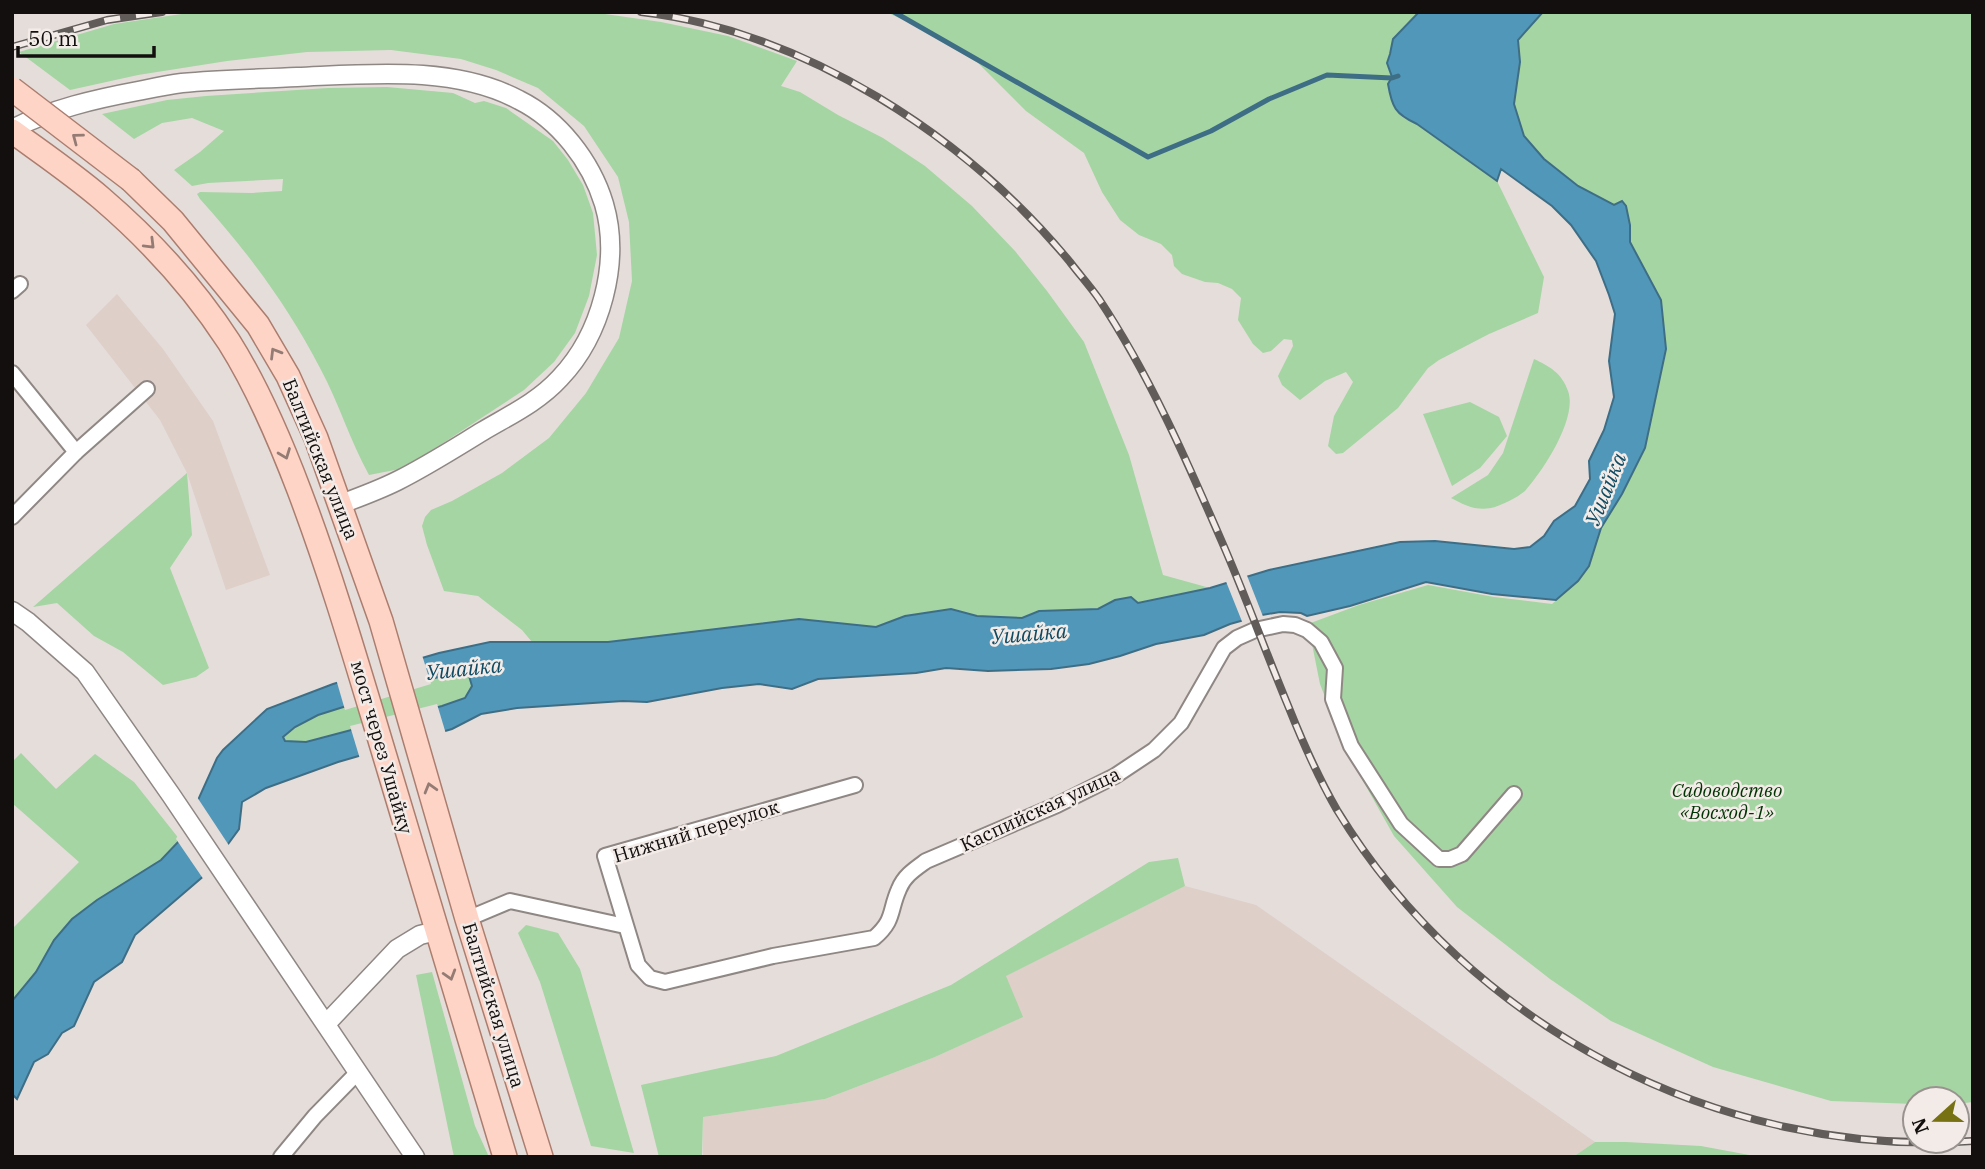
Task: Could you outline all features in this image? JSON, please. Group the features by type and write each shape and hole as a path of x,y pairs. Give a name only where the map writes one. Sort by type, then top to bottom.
{"main road":[{"name":"Балтийская улица","path":"12,89 131,180 173,221 258,325 288,376 316,438 382,621"},
{"name":"Балтийская улица","path":"12,130 100,197 153,246 195,294 230,343 282,445 312,524 347,631"},
{"name":"мост через Ушайку","path":"382,621 449,853"},
{"name":"мост через Ушайку","path":"347,631 416,863"},
{"name":"Балтийская улица","path":"449,853 541,1157"},
{"name":"Балтийская улица","path":"416,863 505,1157"}],"street":[{"path":"12,130 72,105 180,83 367,74 430,75 480,85 521,100 561,132 581,156 598,186 607,213 609,271 603,299 582,350 560,378 536,400 399,480 341,504"},
{"path":"12,373 76,452"},
{"path":"12,517 76,452 147,389"},
{"path":"12,611 85,672 415,1157"},
{"name":"Каспийская улица","path":"625,926 638,965 650,978 665,982 773,956 874,938 892,916 899,889 909,873 926,861 1057,805 1115,776 1154,750 1181,723 1224,648 1237,638 1255,630 1283,624 1307,630 1321,642 1335,668 1333,699 1351,746 1401,824 1439,859 1450,859 1462,854 1514,794"},
{"name":"Нижний переулок","path":"625,926 605,856 855,785"},
{"path":"467,919 510,901 625,926"},
{"path":"326,1024 397,949 420,935 436,930"},
{"path":"281,1157 315,1116 358,1072"}],"shaded area":[{"path":"117,294 163,349 213,421 270,575 226,590 187,473 160,420 86,325"},
{"path":"1185,886 1256,905 1595,1142 1573,1157 703,1157 703,1117 825,1099 935,1057 1022,1017 1005,976"}],"green space":[{"path":"195,12 591,12 661,22 728,36 797,61 781,86 800,92 883,138 925,166 972,206 1015,251 1047,291 1084,342 1129,455 1163,575 1210,588 1138,603 1131,598 1115,600 1098,609 1039,611 1022,618 977,616 951,609 905,616 876,627 799,619 608,642 532,642 522,630 478,596 444,591 422,526 431,510 502,473 549,438 586,393 619,338 632,281 629,222 618,177 584,126 538,88 461,59 391,50 307,52 138,75 70,90 19,52 114,24"},
{"path":"886,12 1419,12 1393,39 1387,63 1402,117 1417,124 1497,181 1544,277 1538,313 1439,360 1428,368 1398,408 1343,453 1336,454 1328,446 1334,416 1353,382 1346,372 1325,381 1300,400 1282,385 1278,376 1293,346 1292,340 1284,339 1271,351 1263,353 1253,344 1238,320 1241,298 1232,289 1218,283 1205,282 1182,274 1174,266 1172,255 1161,244 1139,235 1120,220 1102,192 1084,153 1026,111 978,63"},
{"name":"Садоводство «Восход-1»","path":"1543,12 1973,12 1973,1102 1971,1085 1901,1085 1901,1104 1831,1101 1713,1067 1611,1021 1550,979 1457,907 1394,836 1345,749 1320,684 1308,624 1359,605 1428,585 1552,604 1578,581 1589,566 1601,528 1645,448 1666,349 1661,300 1630,242 1630,225 1615,205 1578,186 1544,159 1524,136 1514,104 1520,62 1518,40"},
{"path":"387,87 453,93 475,103 484,101 506,108 553,141 583,185 593,213 597,255 589,296 575,333 554,362 524,390 405,468 369,475 308,345 250,259 197,194 282,191 283,179 192,186 174,170 224,131 192,118 162,123 134,139 102,114 167,100 206,96"},
{"path":"1534,359 1559,375 1568,391 1570,402 1564,429 1549,458 1525,491 1500,505 1486,509 1475,508 1451,498 1488,475 1503,453"},
{"path":"1470,402 1499,417 1507,436 1480,468 1452,486 1423,414"},
{"path":"187,473 192,535 170,568 209,668 196,677 163,685 123,652 94,636 57,603 33,607"},
{"path":"454,672 469,675 472,686 465,698 306,742 284,741 283,737 295,727 318,715"},
{"path":"21,753 56,789 95,754 134,782 180,840 161,860 72,919 54,940 36,972 12,1001 12,929 79,862 12,803 12,762"},
{"path":"1178,858 1185,886 1006,976 1023,1017 935,1057 825,1099 703,1117 702,1157 659,1157 641,1085 776,1056 951,985 1149,862"},
{"path":"526,925 558,933 580,969 634,1153 591,1146 540,982 518,933"},
{"path":"432,972 475,1126 489,1157 454,1157 416,975"},
{"path":"1595,1142 1701,1146 1760,1157 1573,1157"}],"water":[{"name":"Ушайка","path":"1419,12 1543,12 1518,40 1520,62 1514,104 1524,136 1544,159 1578,186 1614,205 1622,201 1626,206 1630,225 1630,242 1661,300 1666,349 1645,448 1601,528 1589,566 1578,581 1556,600 1492,594 1426,582 1350,606 1307,616 1280,612 1262,615 1204,635 1156,644 1089,664 1051,669 988,671 946,668 916,673 818,679 792,689 759,684 647,702 623,701 517,708 481,714 452,729 338,762 266,788 242,802 239,829 206,874 135,935 122,962 94,982 74,1026 62,1033 48,1054 34,1062 17,1099 12,1094 12,1001 36,972 54,940 72,919 161,860 180,840 217,758 267,709 333,684 439,653 490,642 608,642 799,619 876,627 905,616 951,609 977,616 1022,618 1039,611 1098,609 1115,600 1131,597 1138,603 1210,588 1269,570 1400,542 1435,541 1514,549 1530,547 1544,536 1554,521 1575,506 1590,479 1589,461 1604,430 1614,397 1609,361 1615,314 1596,261 1571,225 1552,206 1501,169 1497,181 1396,109 1389,92 1388,84 1392,77 1387,63 1393,39","holes":["454,672 469,676 472,686 465,698 442,706 306,742 285,741 283,737 318,715"]}],"pier":[{"path":"1246,573 1264,619 1243,624 1225,579"},
{"path":"422,655 431,684 345,710 336,679"},
{"path":"437,704 446,734 360,759 350,726"},
{"path":"197,797 230,847 204,880 176,839"}],"waterway":[{"path":"894,12 1148,157 1211,131 1269,99 1327,75 1398,76"}],"railway":[{"path":"12,47 107,20 162,12"},
{"path":"641,12 702,23 762,42 821,66 878,97 932,133 982,173 1029,216 1070,262 1096,294 1117,328 1166,418 1231,563 1300,734 1330,798 1392,887 1456,956 1530,1015 1610,1063 1695,1101 1785,1127 1878,1141 1973,1141"}]}
